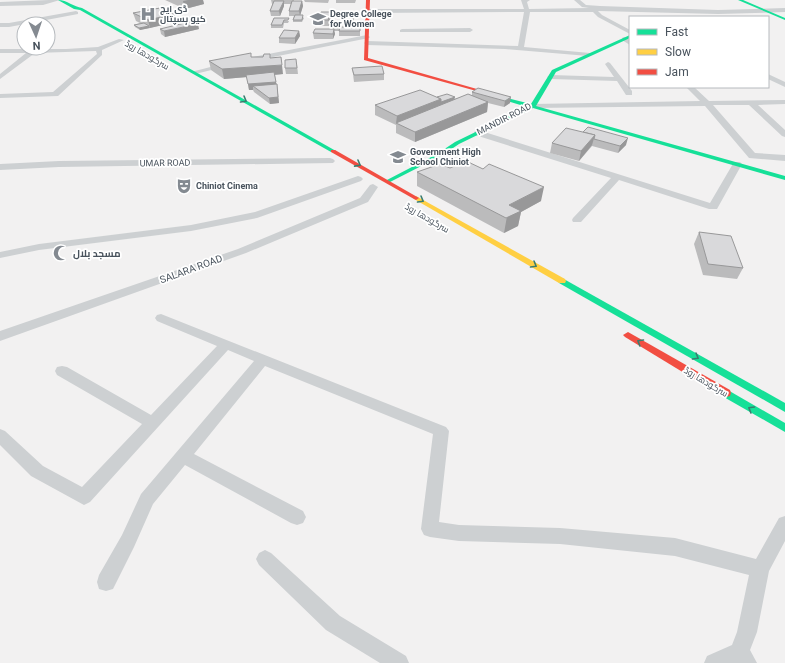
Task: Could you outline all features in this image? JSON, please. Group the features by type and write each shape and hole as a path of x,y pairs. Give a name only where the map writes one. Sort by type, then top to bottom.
{"main road":[{"name":"سرگودھا روڈ","path":"58,0 123,41 292,139"},
{"path":"368,0 366,59 441,82 533,106 785,178"},
{"path":"740,0 762,11 785,19"},
{"name":"سرگودھا روڈ","path":"76,11 81,9 138,40 388,180 568,288 785,408"},
{"path":"774,25 785,24"},
{"name":"MANDIR ROAD","path":"388,180 533,106 554,71 588,54 628,38"},
{"path":"123,41 138,40"},
{"path":"212,92 225,89"},
{"path":"267,124 279,120"},
{"path":"317,154 333,163"},
{"path":"347,172 358,180 377,189"},
{"name":"سرگودھا روڈ","path":"621,332 785,428"}],"street":[{"path":"0,4 43,3 58,0"},
{"path":"521,47 527,11 524,0 527,0"},
{"path":"577,0 584,6 597,9"},
{"path":"368,10 527,11 563,8 718,12 785,10"},
{"path":"597,9 600,16 628,38"},
{"path":"0,25 9,25 76,11"},
{"path":"477,18 481,11"},
{"path":"469,44 470,30 474,24"},
{"path":"402,31 470,30"},
{"path":"242,62 367,40 521,47 588,54"},
{"path":"56,50 99,49 123,41"},
{"path":"0,96 55,94 100,54 99,49"},
{"path":"0,51 16,51"},
{"path":"0,78 27,56"},
{"path":"195,72 234,63"},
{"path":"608,64 629,93"},
{"path":"551,77 619,79"},
{"path":"769,77 785,85"},
{"path":"691,88 708,104 752,156 785,158"},
{"path":"533,106 785,102"},
{"path":"751,103 785,134"},
{"path":"478,133 713,207 737,164"},
{"name":"UMAR ROAD","path":"0,167 58,164 333,163"},
{"path":"577,220 617,177"},
{"path":"0,255 39,247 191,228 257,215 358,180"},
{"name":"SALARA ROAD","path":"0,336 249,248 364,200 377,189"},
{"path":"161,318 441,431 430,529 459,533 560,536 675,547 760,569"},
{"path":"0,435 37,471 84,497 226,344"},
{"path":"106,582 128,541 147,499 263,360"},
{"path":"62,371 153,422"},
{"path":"184,456 297,517"},
{"path":"714,663 743,657 760,569 785,524"},
{"path":"265,559 333,623 398,663"}],"building":[{"path":"274,1 284,1 279,11 270,11"},
{"path":"292,1 302,1 299,11 289,11"},
{"path":"160,8 174,14 148,20 133,13"},
{"path":"321,12 331,12 328,20 318,20"},
{"path":"345,12 353,12 352,20 343,20"},
{"path":"295,15 303,15 302,20 293,20"},
{"path":"274,18 289,18 288,20 284,20 282,25 271,25"},
{"path":"193,21 198,24 164,31 160,29"},
{"path":"144,23 149,26 139,28 134,25"},
{"path":"333,26 340,26 340,28 333,28"},
{"path":"340,27 360,27 360,31 339,31"},
{"path":"315,29 334,29 333,34 313,33"},
{"path":"284,30 299,31 295,38 279,38"},
{"path":"251,53 251,57 263,57 264,54 270,54 270,58 281,57 282,65 222,69 209,61"},
{"path":"296,59 297,68 285,68 285,60"},
{"path":"382,66 384,74 354,75 352,68"},
{"path":"274,72 276,82 248,84 246,75"},
{"path":"277,84 278,97 269,98 253,86"},
{"path":"478,88 511,97 505,101 472,92"},
{"path":"420,90 441,99 397,116 375,105"},
{"path":"447,94 455,97 441,102 441,99 437,97"},
{"path":"468,94 488,102 415,132 396,123"},
{"path":"588,127 628,138 620,146 594,139 595,135 583,132"},
{"path":"566,128 595,135 581,151 552,143"},
{"path":"466,161 483,169 489,164 544,187 509,205 521,211 506,218 417,172 440,164 450,168"},
{"path":"699,232 731,236 743,268 708,264"}],"traffic: fast":[{"path":"60,0 75,8 81,9 333,151"},
{"path":"740,0 785,19"},
{"path":"388,181 439,155 457,143 533,106 554,71 629,36"},
{"path":"489,94 785,178"},
{"path":"562,281 785,408"},
{"path":"726,393 785,428"}],"traffic: slow":[{"path":"416,198 562,281"}],"traffic: jam":[{"path":"368,0 366,59 489,94"},
{"path":"333,151 416,198"},
{"path":"628,335 726,393"}],"place":[{"name":"ڈی ایچ کیو ہسپتال","path":"148,14"},
{"name":"Degree College for Women","path":"318,19"},
{"name":"Government High School Chiniot","path":"398,157"},
{"name":"Chiniot Cinema","path":"184,186"},
{"name":"مسجد بلال","path":"61,253"}]}
